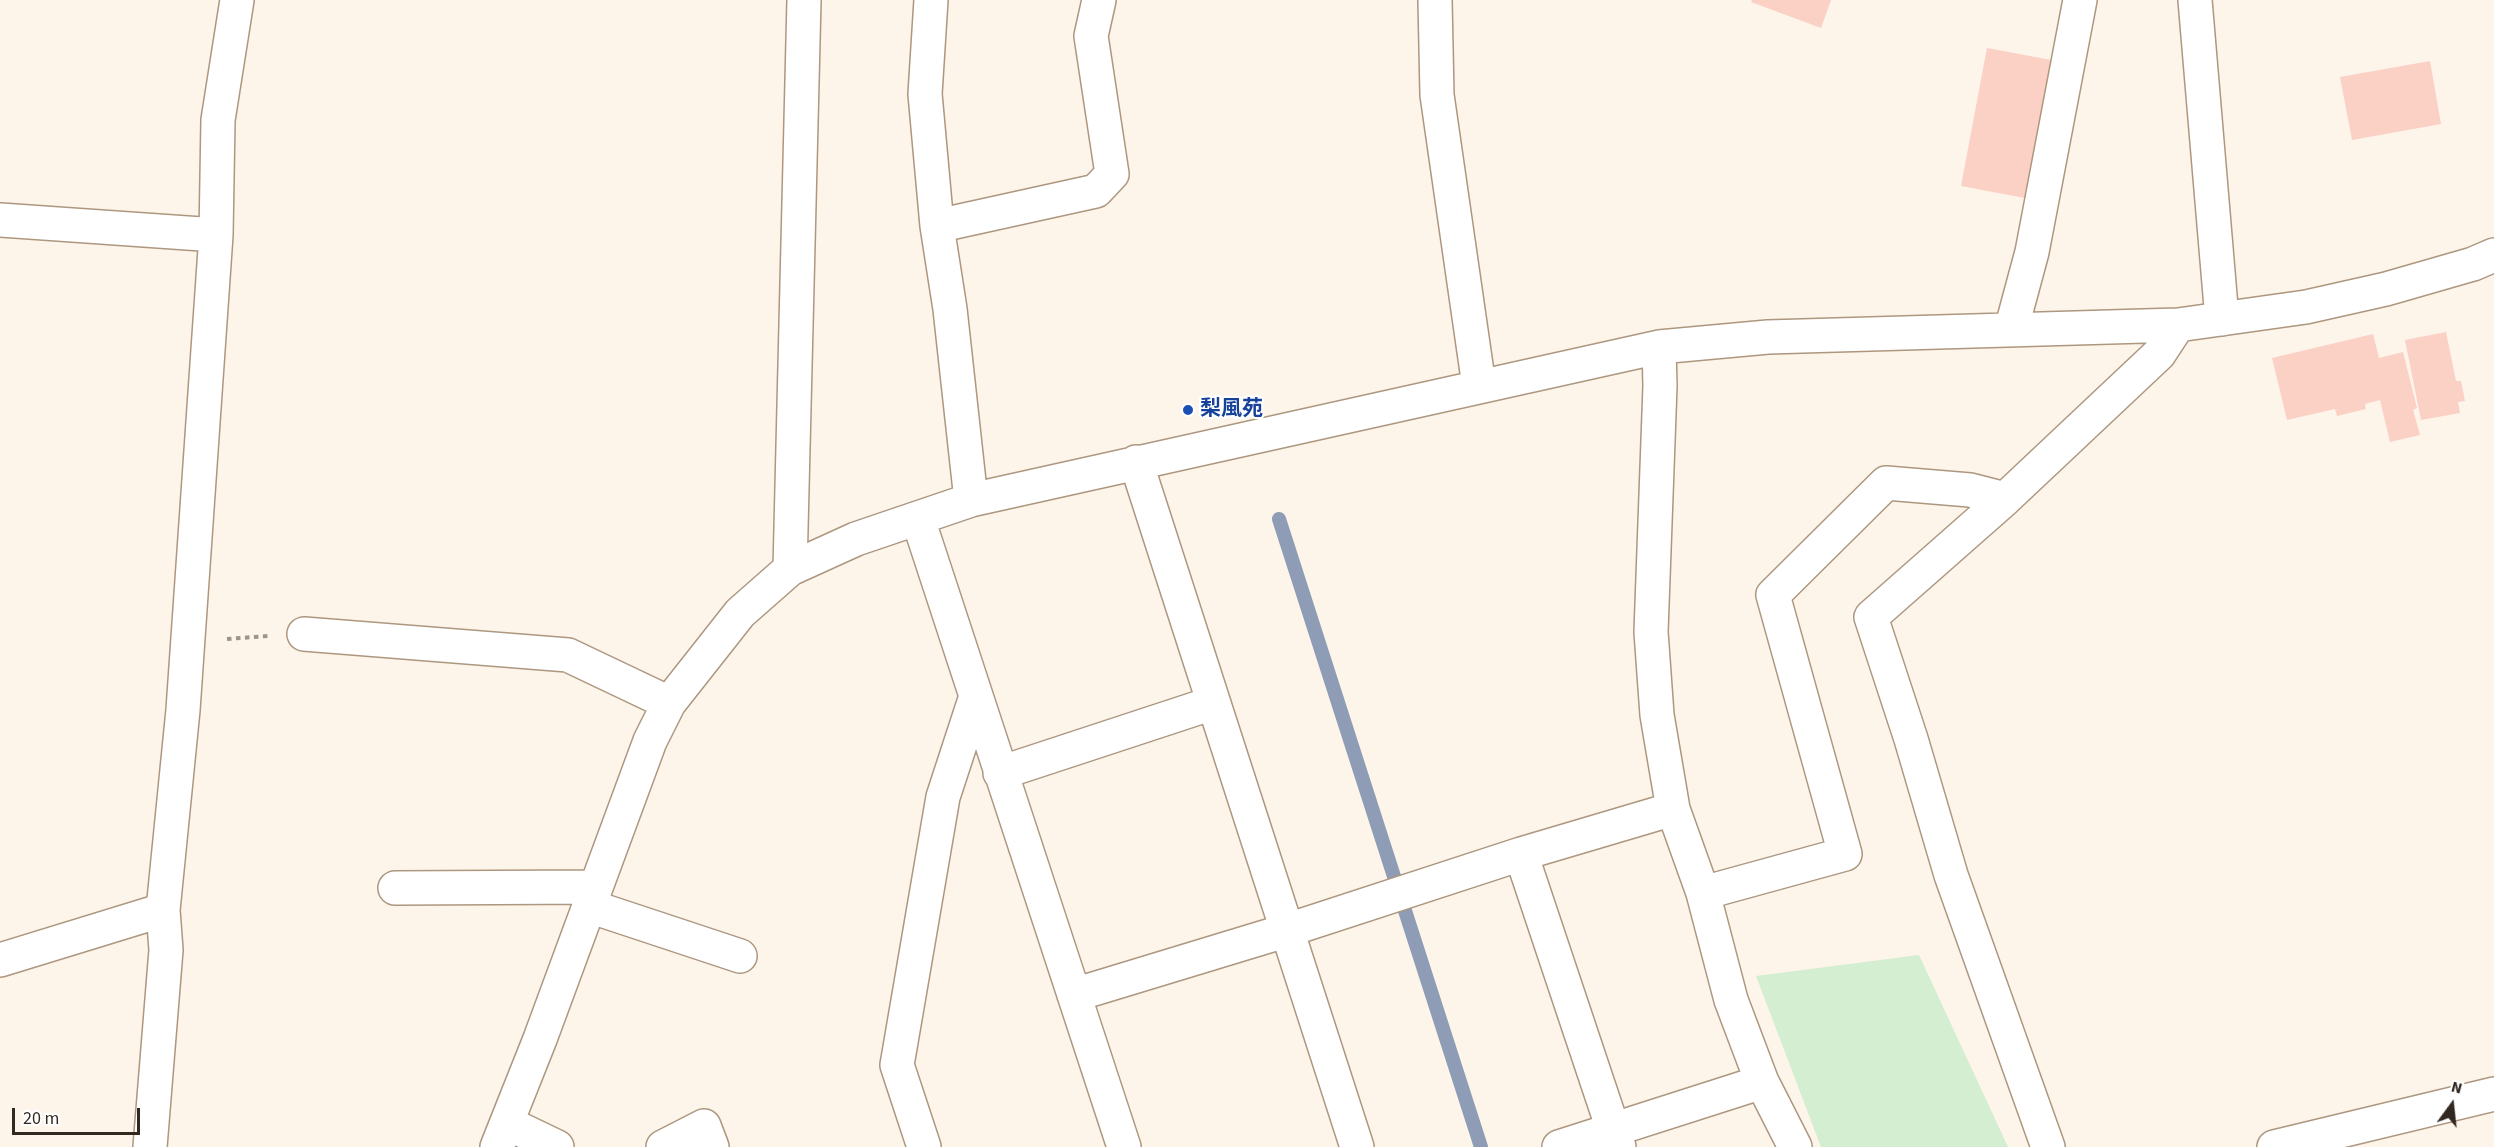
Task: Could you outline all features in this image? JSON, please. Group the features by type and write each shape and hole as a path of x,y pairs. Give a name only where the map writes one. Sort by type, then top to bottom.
{"street":[{"path":"146,1145 166,950 163,910 187,642 216,235 218,120 237,0"},
{"path":"790,569 804,0"},
{"path":"930,0 925,94 937,226 950,309 971,500"},
{"path":"937,226 1096,191 1112,174 1091,36 1099,0"},
{"path":"1435,0 1437,95 1479,386"},
{"path":"2012,330 2032,252 2080,0"},
{"path":"2195,0 2222,319"},
{"path":"0,220 216,235"},
{"path":"557,1147 502,1135 650,741 669,703 740,612 790,569 855,539 971,500 1659,347 1768,337 2178,325 2306,308 2386,289 2473,264 2494,255"},
{"path":"2048,1147 1951,875 1911,739 1871,617 2005,499 2159,354 2178,325"},
{"path":"1659,347 1660,386 1651,632 1657,715 1673,809 1703,893 1731,1000 1762,1082 1795,1147"},
{"path":"1136,462 1357,1147"},
{"path":"1703,893 1845,854 1773,594 1886,483 1970,490 2005,499"},
{"path":"918,519 1124,1147"},
{"path":"304,634 568,655 669,703"},
{"path":"924,1147 897,1065 943,797 976,696"},
{"path":"1000,773 1214,703"},
{"path":"1074,994 1288,930 1521,854 1673,809"},
{"path":"1521,854 1616,1139"},
{"path":"395,888 592,897 740,956"},
{"path":"0,960 163,910"},
{"path":"1559,1147 1616,1139 1762,1082"},
{"path":"2274,1147 2494,1094"},
{"path":"663,1147 704,1126 711,1147"}],"path":[{"path":"187,642 304,634"}],"green space":[{"path":"1919,955 2008,1147 1821,1147 1756,976"}],"building":[{"path":"1752,0 1831,0 1821,28 1751,2"},
{"path":"1987,48 2051,60 2025,198 1961,186"},
{"path":"2430,61 2441,124 2352,140 2340,77"},
{"path":"2446,332 2456,381 2461,381 2465,401 2458,402 2460,413 2421,420 2405,340"},
{"path":"2373,334 2379,358 2403,352 2417,408 2413,410 2420,435 2390,442 2380,400 2365,404 2366,409 2337,416 2335,409 2287,420 2272,358"}],"waterway":[{"path":"1279,519 1481,1147"}],"place":[{"name":"梨風苑","path":"1188,410"}]}
